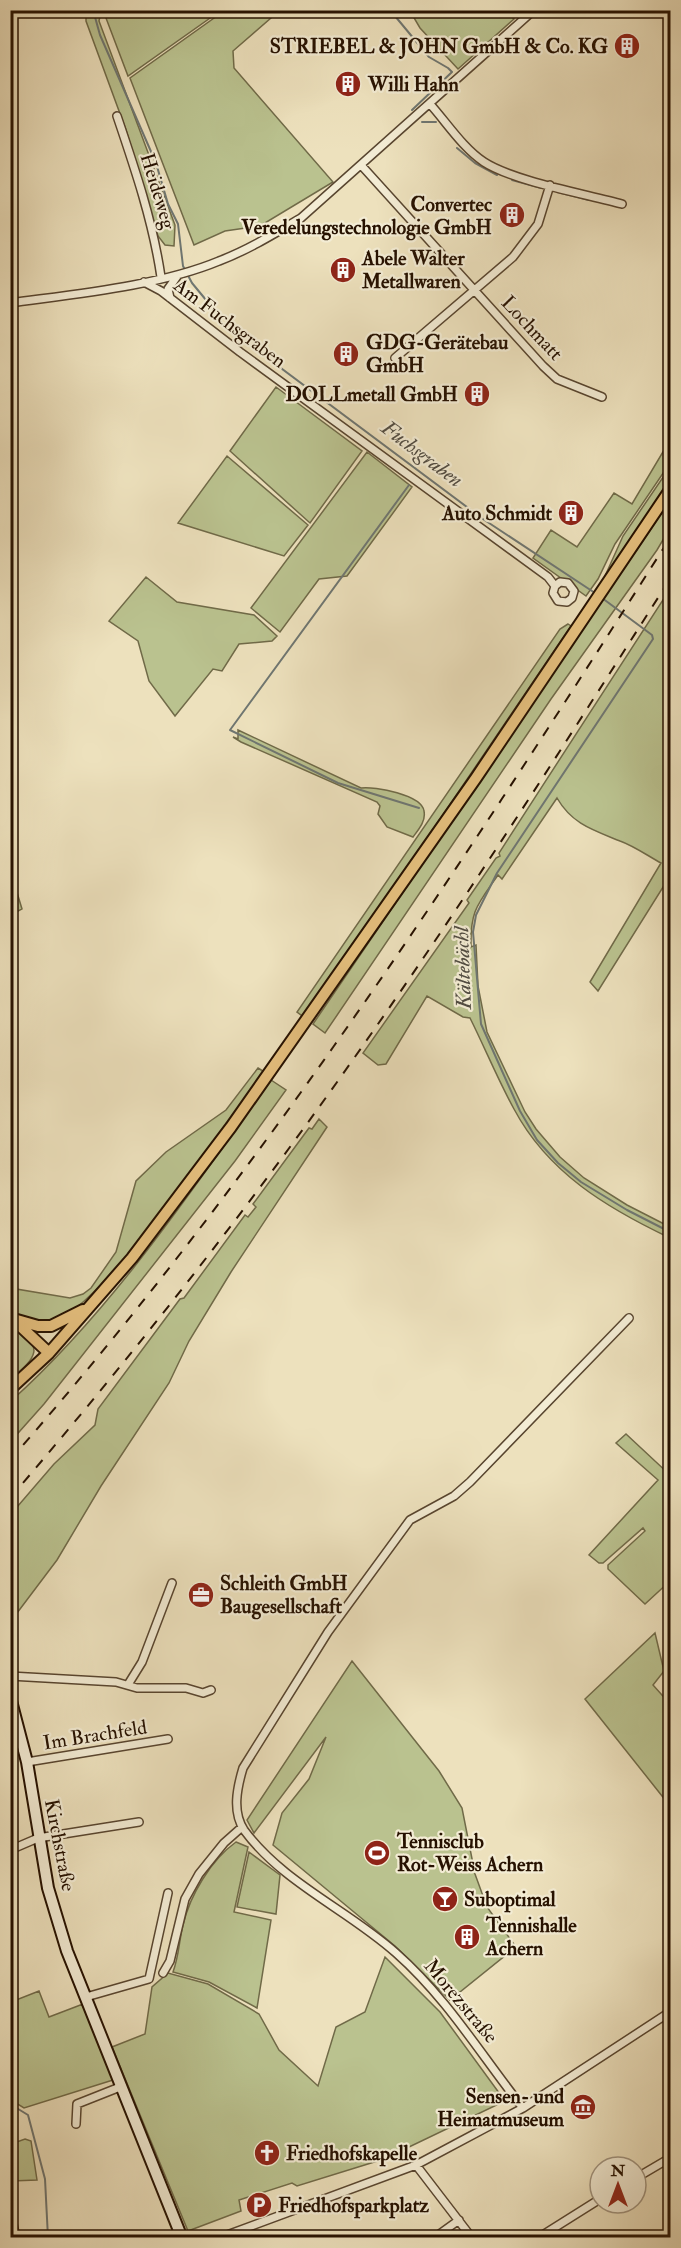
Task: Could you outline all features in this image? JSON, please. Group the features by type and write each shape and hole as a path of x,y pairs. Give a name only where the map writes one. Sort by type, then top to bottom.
{"main road":[{"path":"10,1389 52,1349 91,1306 151,1233 276,1066 670,490"},
{"path":"10,1318 38,1326 63,1322 91,1306"},
{"path":"10,1318 52,1349"},
{"path":"38,1326 52,1349"},
{"name":"Kirchstraße","path":"10,1697 27,1762 48,1888 120,2087 182,2238"}],"street":[{"name":"Am Fuchsgraben","path":"10,303 144,282 218,262 261,242 301,218 534,10"},
{"path":"430,104 484,162 499,170 622,204"},
{"name":"Heideweg","path":"117,116 144,198 162,277"},
{"name":"Lochmatt","path":"361,165 557,379 602,397"},
{"path":"475,291 513,257 528,239 538,224 550,185"},
{"path":"170,298 168,289 180,273"},
{"name":"Am Fuchsgraben","path":"144,282 170,298 548,577 555,586"},
{"name":"Lochmatt","path":"395,358 475,291"},
{"path":"670,625 670,635"},
{"path":"163,1973 170,1961 185,1899 199,1874 224,1843 242,1827 236,1806 237,1788 243,1768 328,1632 410,1520 454,1496 470,1482 629,1317"},
{"path":"129,1683 142,1662 172,1583"},
{"path":"10,1676 129,1683 137,1688 186,1688 203,1693 211,1690"},
{"name":"Im Brachfeld","path":"27,1762 168,1739"},
{"path":"10,1850 38,1838 139,1822"},
{"name":"Morezstraße","path":"242,1827 274,1862 363,1926 397,1953 434,1989 523,2108"},
{"path":"86,1997 149,1979 168,1893"},
{"path":"219,2238 416,2164 523,2108 670,2012"},
{"path":"76,2124 77,2104 120,2087"},
{"path":"648,2171 670,2158"},
{"path":"416,2164 472,2238"},
{"path":"538,2238 588,2207"},
{"path":"10,2210 16,2238"},
{"path":"434,2238 459,2220"}],"green space":[{"path":"108,10 220,11 128,76 106,18"},
{"path":"86,11 101,11 99,21 175,225 174,246 165,245 158,236 126,130 86,21"},
{"path":"224,11 279,11 233,51 234,68 333,182 260,226 225,231 194,245 130,78"},
{"path":"410,11 506,11 514,19 458,69 420,28"},
{"path":"276,387 362,451 310,523 230,451"},
{"path":"670,440 670,463 615,544 598,579 586,596 533,558 551,530 577,547 614,493 632,504"},
{"path":"367,452 412,487 347,576 319,579 280,632 251,608"},
{"path":"227,456 308,525 284,556 178,523"},
{"path":"670,467 670,481 605,576 623,536"},
{"path":"670,501 670,528 657,550 551,699 325,1033 313,1024"},
{"path":"146,577 177,602 254,615 277,636 272,641 239,644 222,671 213,669 175,716 149,681 138,641 109,621"},
{"path":"670,589 667,632 670,645 670,876 598,991 590,982 661,863 576,820 557,798 502,879 498,875 480,901 472,924 471,947 476,945 478,986 487,1032 525,1112 536,1129 560,1157 584,1178 627,1205 670,1227 670,1238 602,1201 562,1170 544,1152 514,1109 470,1018 463,1017 427,996 386,1064 378,1065 363,1053 469,903 467,900 496,858 500,856 499,853"},
{"path":"568,624 571,626 305,1018 297,1012 560,629"},
{"path":"238,730 361,788 387,790 415,800 424,811 422,825 413,837 387,827 378,814 380,806 377,802 241,742 233,737 238,739"},
{"path":"11,883 15,886 22,909 11,915"},
{"path":"258,1068 266,1073 195,1170 130,1253 99,1287 71,1312 50,1323 36,1322 11,1314 10,1288 70,1298 83,1294 91,1288 116,1252 136,1181 166,1152 226,1110"},
{"path":"271,1080 286,1090 235,1161 44,1404 11,1441 11,1401 83,1328 117,1288 149,1248"},
{"path":"319,1119 327,1127 231,1272 189,1341 169,1383 101,1486 57,1560 11,1621 11,1514 54,1464 95,1425 98,1409 245,1215 248,1217 256,1207 253,1204 309,1128 312,1129"},
{"path":"10,1327 30,1340 34,1352 31,1359 11,1380"},
{"path":"626,1434 670,1475 670,1581 645,1604 608,1569 608,1565 645,1531 643,1528 603,1563 599,1563 589,1555 658,1480 616,1443"},
{"path":"655,1633 664,1671 653,1685 670,1704 670,1806 585,1699"},
{"name":"Tennisclub Rot-Weiss Achern","path":"352,1661 439,1771 462,1808 475,1874 487,1907 516,1947 450,2000 395,1946 273,1845 282,1813 309,1779 326,1737 254,1833 247,1820"},
{"path":"236,1842 248,1847 234,1912 271,1920 257,2008 209,1982 173,1972 186,1914 196,1890 218,1858"},
{"path":"249,1852 280,1875 276,1914 237,1907"},
{"path":"385,1957 440,2012 505,2101 384,2159 297,2186 292,2183 239,2200 241,2211 188,2231 112,2047 145,2034 152,1987 168,1973 208,1984 259,2014 279,2050 318,2086 336,2027 365,2012"},
{"path":"39,1991 49,2017 83,2004 113,2080 24,2108 11,2100 11,2002"},
{"path":"25,2139 31,2141 37,2180 11,2181 11,2144"}],"waterway":[{"name":"Fuchsgraben","path":"98,10 95,17 100,35 156,163 168,204 178,224 183,266 192,283 222,324 483,519 595,593"},
{"path":"390,10 429,57 452,72 412,110"},
{"path":"422,122 436,122"},
{"path":"457,148 475,163 497,175"},
{"path":"512,180 541,188"},
{"path":"557,192 589,200"},
{"path":"409,485 230,730 338,783 419,808"},
{"name":"Kältebächl","path":"602,598 652,635 653,639 497,873 476,915 473,932 481,1024 520,1111 537,1140 558,1163 581,1182 627,1210 670,1232"},
{"path":"10,2104 28,2115 45,2179 48,2238"}],"railway":[{"path":"10,1460 102,1352 276,1127 358,1012 517,777 670,538"},
{"path":"10,1498 112,1377 210,1253 351,1063 501,842 670,579"}],"place":[{"name":"STRIEBEL & JOHN GmbH & Co. KG","path":"627,46"},
{"name":"Willi Hahn","path":"348,84"},
{"name":"Convertec Veredelungstechnologie GmbH","path":"512,215"},
{"name":"Abele Walter Metallwaren","path":"343,270"},
{"name":"GDG-Gerätebau GmbH","path":"346,354"},
{"name":"DOLLmetall GmbH","path":"477,394"},
{"name":"Auto Schmidt","path":"571,513"},
{"name":"Schleith GmbH Baugesellschaft","path":"201,1595"},
{"name":"Tennisclub Rot-Weiss Achern","path":"377,1853"},
{"name":"Suboptimal","path":"445,1899"},
{"name":"Tennishalle Achern","path":"467,1937"},
{"name":"Sensen- und Heimatmuseum","path":"583,2107"},
{"name":"Friedhofskapelle","path":"267,2153"},
{"name":"Friedhofsparkplatz","path":"259,2205"}]}
